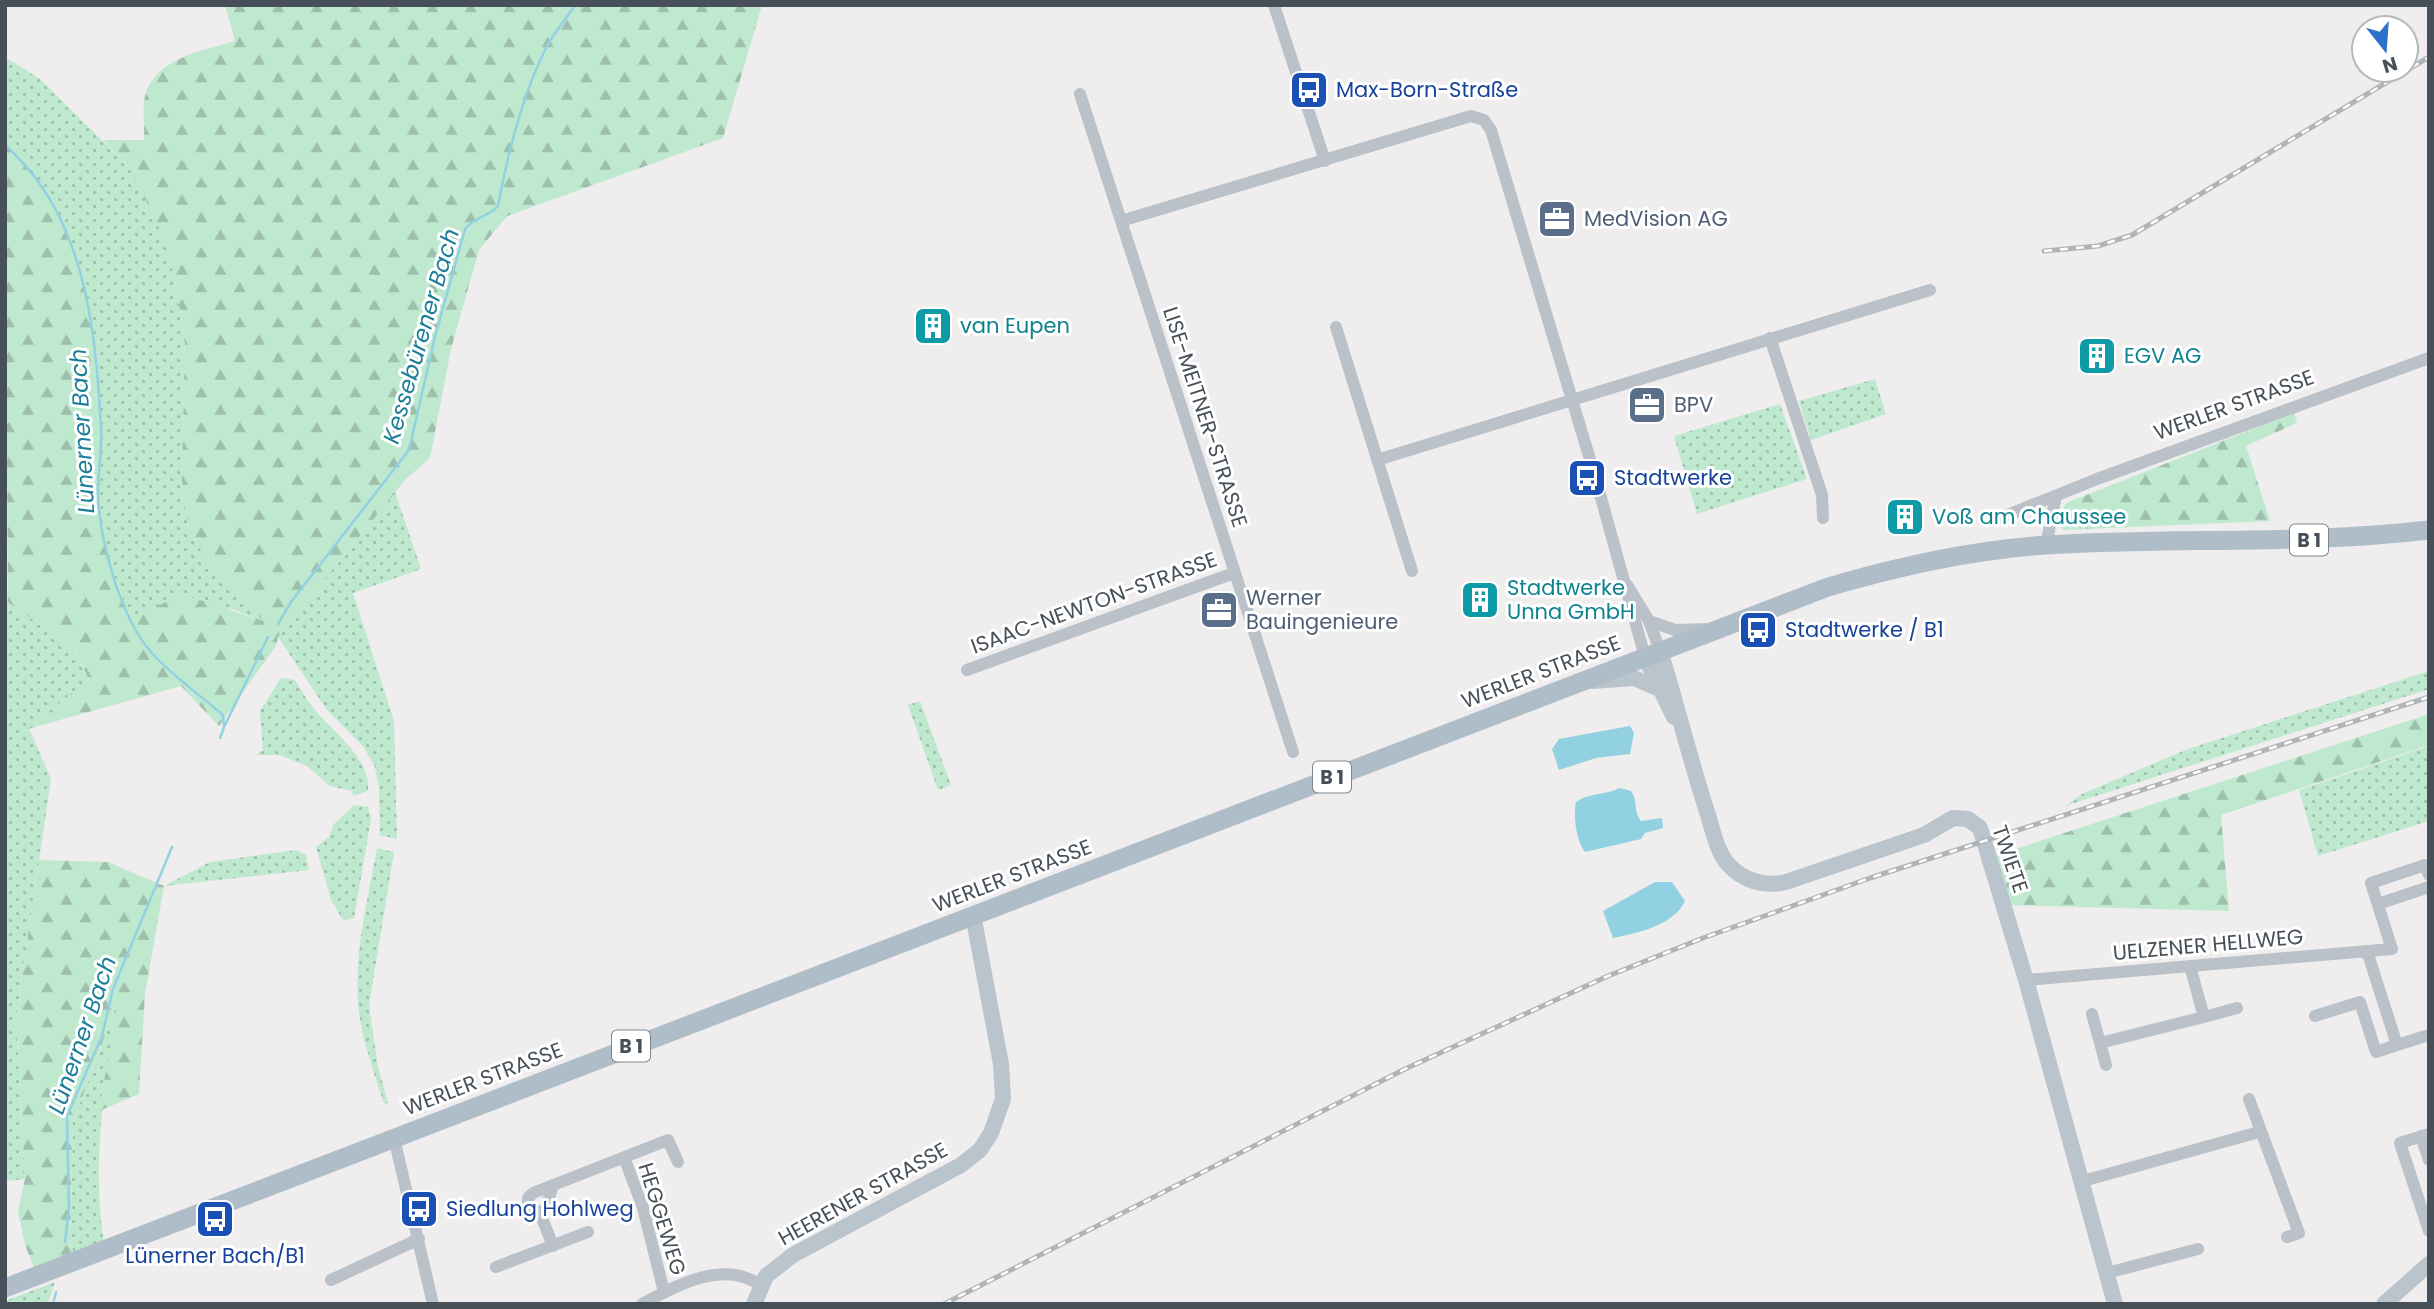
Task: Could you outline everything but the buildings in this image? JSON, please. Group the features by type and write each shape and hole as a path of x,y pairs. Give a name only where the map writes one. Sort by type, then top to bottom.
{"main road":[{"name":"WERLER STRASSE","path":"5,1288 1828,587 1905,566 2046,545 2325,539 2429,530"}],"street":[{"path":"1274,5 1325,161"},
{"name":"LISE-MEITNER-STRASSE","path":"1080,94 1293,752"},
{"path":"1121,222 1471,116 1484,120 1491,130 1625,582 1652,654"},
{"path":"1377,460 1571,398 1930,290"},
{"path":"1336,327 1412,571"},
{"path":"1770,338 1822,495 1823,518"},
{"name":"WERLER STRASSE","path":"2000,518 2429,358"},
{"path":"2046,545 2056,496"},
{"name":"ISAAC-NEWTON-STRASSE","path":"967,670 1234,573"},
{"path":"1625,582 1649,621 1652,654"},
{"path":"1649,621 1675,630 1714,629"},
{"name":"TWIETE","path":"1652,654 1657,688 1681,730"},
{"name":"TWIETE","path":"1652,654 1675,698 1681,730 1722,856 1729,866 1750,881 1774,885 1786,882 1924,835 1953,818 1975,822 1983,834 2026,979 2115,1304"},
{"path":"1584,681 1634,678 1657,688"},
{"path":"2429,875 2425,865 2371,883 2378,904 2429,887"},
{"name":"UELZENER HELLWEG","path":"2026,979 2392,949 2378,904"},
{"name":"HEERENER STRASSE","path":"760,1285 793,1255 961,1165 981,1150 991,1133 1003,1099 1001,1064 973,915"},
{"path":"2367,951 2397,1045"},
{"path":"2190,966 2204,1017"},
{"path":"2315,1016 2381,995"},
{"path":"2360,1002 2376,1052 2429,1035"},
{"path":"2100,1043 2236,1008"},
{"path":"2092,1014 2106,1065"},
{"path":"2249,1099 2298,1234"},
{"path":"2083,1181 2259,1132"},
{"path":"2429,1160 2425,1135 2400,1143 2423,1190 2429,1231"},
{"path":"394,1138 433,1304"},
{"name":"HEGGEWEG","path":"553,1246 540,1213 530,1209 528,1199 533,1192 668,1140 678,1162"},
{"name":"HEGGEWEG","path":"624,1157 643,1208 664,1292"},
{"path":"540,1213 546,1208 553,1185"},
{"path":"496,1267 589,1232"},
{"path":"331,1280 419,1240"},
{"path":"2108,1273 2199,1249"},
{"path":"2384,1304 2429,1264"},
{"path":"642,1304 696,1279 724,1275 746,1277 760,1285 754,1304"}],"green space":[{"path":"225,5 762,5 723,138 507,216 479,250 451,349 430,458 406,479 278,637 276,646 219,726 181,686 28,729 89,679 73,648 8,602 5,144 38,180 55,207 79,268 97,366 101,431 100,498 104,538 112,569 131,619 182,594 263,621 210,564 188,531 182,480 185,338 169,249 131,169 103,140 144,140 145,96 150,83 159,73 170,64 196,52 235,41"},
{"path":"5,57 40,79 131,169 151,205 169,249 185,338 182,480 188,531 264,622 232,609 131,620 109,560 102,526 101,402 94,335 87,301 79,268 54,206 33,175 5,144"},
{"path":"1875,379 1886,414 1811,440 1799,401"},
{"path":"1780,404 1807,479 1697,514 1674,436"},
{"path":"2294,413 2297,423 2246,446 2270,521 2063,530 2060,517 2066,503"},
{"path":"395,492 421,569 353,593 394,721 397,839 380,835 379,790 375,767 363,746 327,710 278,637"},
{"path":"5,570 8,602 73,648 89,680 29,729 51,779 16,1018 25,1179 5,1181"},
{"path":"2429,671 2429,689 2065,806 2082,794 2188,749"},
{"path":"281,678 295,680 314,709 357,756 367,779 368,791 353,796 352,791 330,786 307,766 280,755 256,755 263,750 260,711"},
{"path":"920,701 951,785 938,790 908,705"},
{"path":"2429,714 2429,745 2221,815 2229,911 2004,905 1991,857"},
{"path":"2429,746 2429,821 2318,856 2299,790"},
{"path":"354,805 368,807 371,819 354,918 343,920 331,900 316,847 329,837 334,824"},
{"path":"377,848 394,852 369,1005 378,1067 388,1103 384,1104 362,1029 357,984 363,926"},
{"path":"296,850 306,855 309,870 164,886 210,862"},
{"path":"39,860 108,862 164,886 145,994 139,1094 99,1111 118,1000 73,1122 70,1242 76,1260 37,1275 25,1245 18,1211 25,1179 16,1018"},
{"path":"120,995 109,1059 99,1153 105,1250 76,1260 70,1242 73,1122"},
{"path":"55,1282 48,1304 5,1304 5,1301"}],"water":[{"path":"1630,726 1634,733 1630,754 1596,758 1559,770 1552,749 1559,739"},
{"path":"1620,788 1631,791 1641,821 1662,818 1663,828 1645,833 1641,839 1585,852 1576,828 1576,802"},
{"path":"1655,882 1672,882 1685,901 1680,909 1654,927 1613,938 1603,911"}],"waterway":[{"name":"Kessebürener Bach","path":"278,624 291,602 409,450 435,337 465,229 498,206 511,145 530,84 553,35 575,5"},
{"name":"Lünerner Bach","path":"5,144 33,175 54,207 79,267 92,331 99,397 99,511 113,576 130,619 151,652 223,715 224,727 220,738"},
{"name":"Kessebürener Bach","path":"224,727 268,637"},
{"name":"Lünerner Bach","path":"65,1242 69,1208 67,1116 102,1036 113,989 172,847"},
{"name":"Lünerner Bach","path":"53,1304 56,1292"}],"railway":[{"path":"2044,251 2098,246 2132,235 2429,57"},
{"path":"944,1304 1405,1069 1608,976 1703,938 1870,878 2429,697"}],"place":[{"name":"Max-Born-Straße","path":"1309,90"},
{"name":"MedVision AG","path":"1557,219"},
{"name":"van Eupen","path":"933,326"},
{"name":"EGV AG","path":"2097,356"},
{"name":"BPV","path":"1647,405"},
{"name":"Stadtwerke","path":"1587,478"},
{"name":"Voß am Chaussee","path":"1905,517"},
{"name":"Stadtwerke Unna GmbH","path":"1480,600"},
{"name":"Werner Bauingenieure","path":"1219,610"},
{"name":"Stadtwerke / B1","path":"1758,630"},
{"name":"Siedlung Hohlweg","path":"419,1209"},
{"name":"Lünerner Bach/B1","path":"215,1219"}]}
